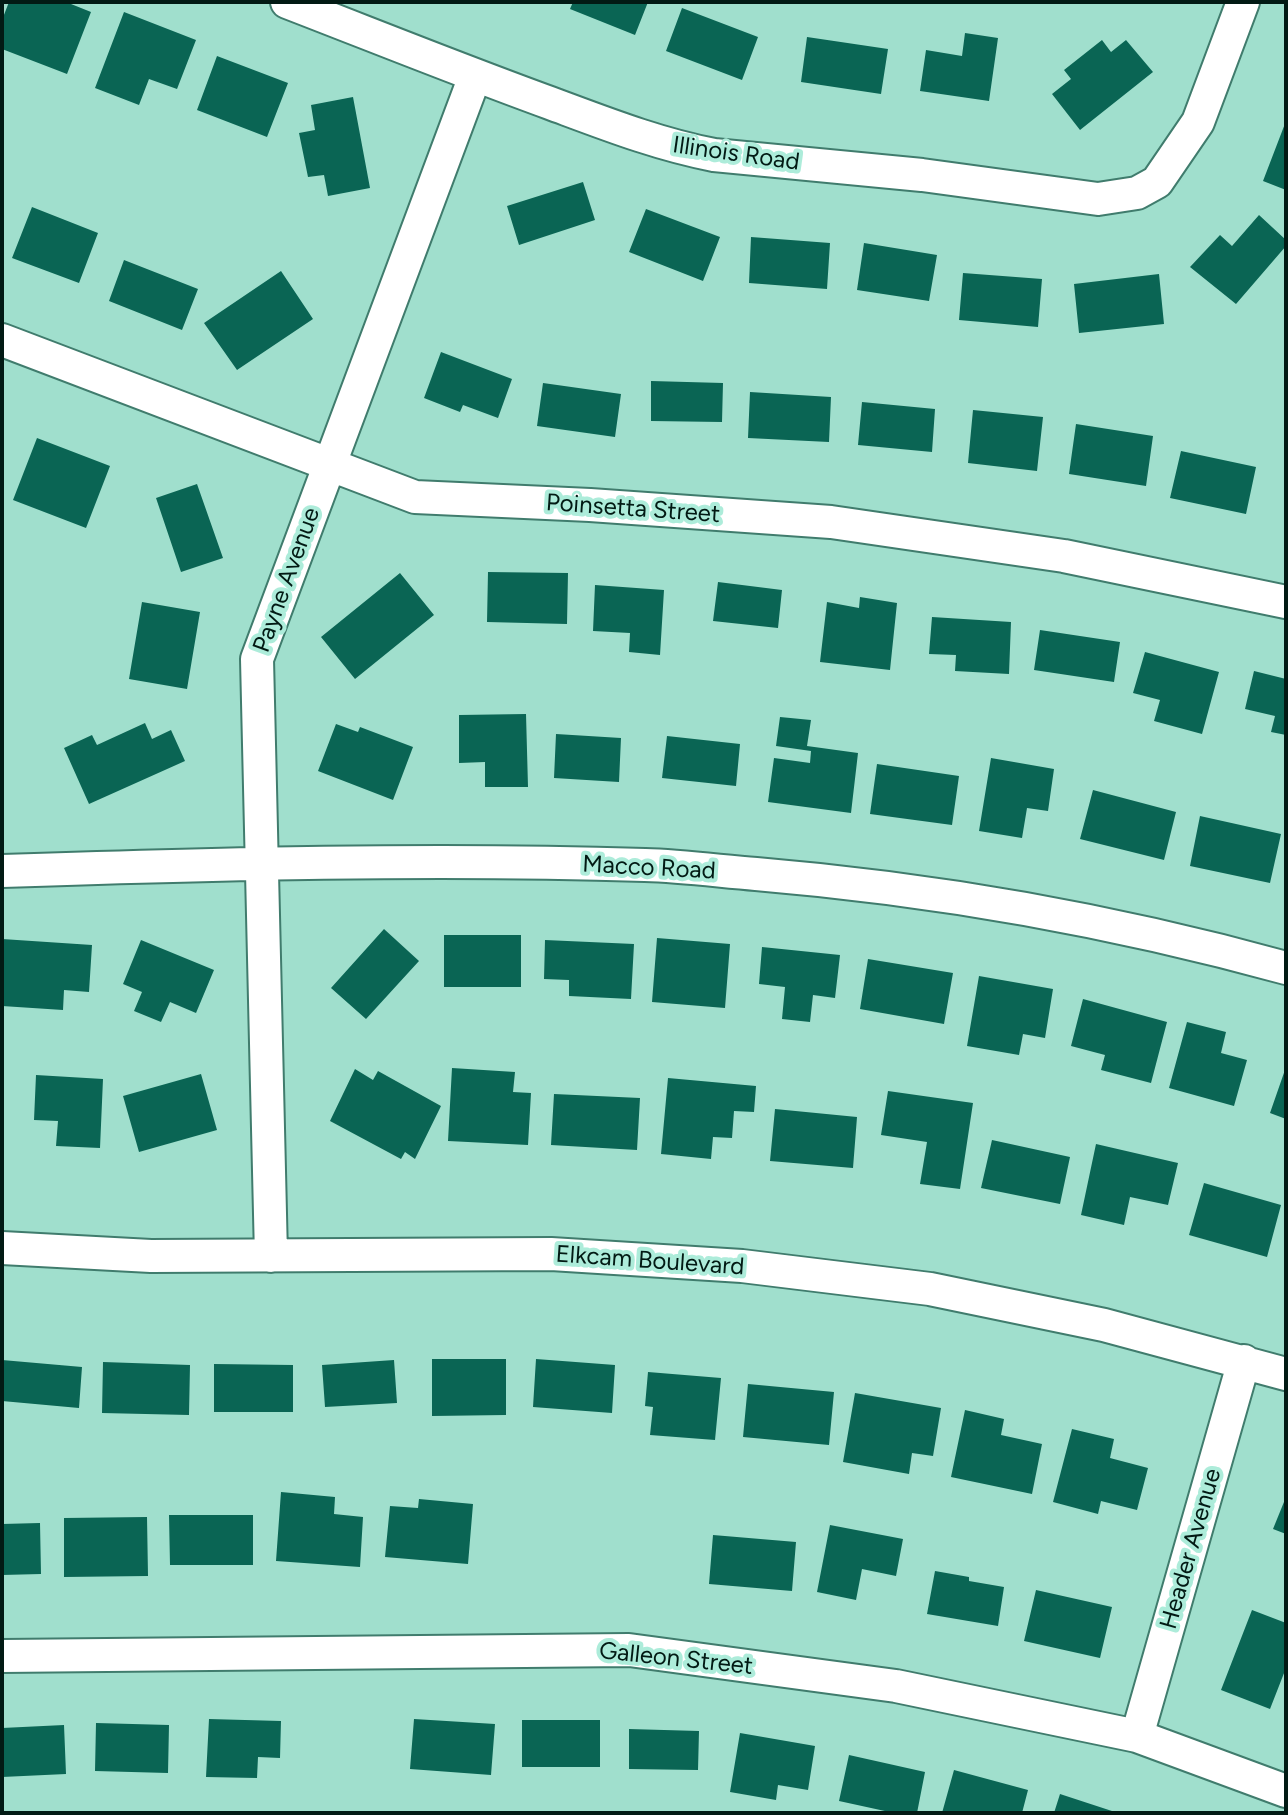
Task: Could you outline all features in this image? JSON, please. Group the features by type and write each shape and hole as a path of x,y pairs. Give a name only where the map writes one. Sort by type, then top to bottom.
{"street":[{"name":"Illinois Road","path":"287,2 475,76 652,140 714,155 922,175 1098,199 1137,193 1157,182 1198,122 1243,2"},
{"name":"Payne Avenue","path":"271,1256 257,659 475,76"},
{"name":"Poinsetta Street","path":"2,340 415,497 590,505 831,522 1064,556 1286,602"},
{"name":"Macco Road","path":"2,871 260,862 647,865 849,882 1049,912 1193,942 1286,968"},
{"name":"Elkcam Boulevard","path":"2,1248 151,1256 551,1254 742,1266 930,1289 1104,1325 1286,1374"},
{"name":"Header Avenue","path":"1137,1736 1244,1361"},
{"name":"Galleon Street","path":"2,1656 629,1650 896,1686 1137,1736 1286,1791"}],"building":[{"path":"9,2 66,2 91,12 67,74 2,49 2,20"},
{"path":"573,2 648,2 635,35 570,9"},
{"path":"682,8 758,37 742,80 666,51"},
{"path":"124,12 196,40 177,89 149,79 139,105 95,88"},
{"path":"965,33 998,38 989,101 920,91 926,50 962,56"},
{"path":"807,37 888,49 881,94 801,82"},
{"path":"1102,40 1111,52 1126,40 1153,72 1080,130 1052,94 1071,79 1064,70"},
{"path":"217,56 288,83 267,137 197,110"},
{"path":"353,97 370,188 328,196 324,175 308,177 299,133 315,130 311,105"},
{"path":"1286,121 1286,190 1263,181"},
{"path":"583,182 595,220 519,245 507,206"},
{"path":"32,207 98,233 79,283 12,258"},
{"path":"646,209 720,237 703,281 629,252"},
{"path":"1259,215 1286,240 1286,246 1236,304 1190,267 1220,235 1232,246"},
{"path":"751,237 830,243 827,289 749,283"},
{"path":"864,243 937,255 929,301 857,290"},
{"path":"124,260 198,289 182,330 109,301"},
{"path":"281,271 313,319 237,370 204,323"},
{"path":"963,273 1042,279 1038,327 959,320"},
{"path":"1159,274 1164,324 1079,333 1074,284"},
{"path":"441,352 512,379 498,418 463,405 460,412 424,398"},
{"path":"651,381 723,383 722,422 651,421"},
{"path":"543,383 621,394 615,437 537,426"},
{"path":"750,392 831,397 829,442 748,438"},
{"path":"862,402 935,409 932,452 858,445"},
{"path":"973,410 1043,417 1037,471 968,463"},
{"path":"1076,424 1153,436 1146,486 1069,474"},
{"path":"37,438 110,466 86,528 13,500"},
{"path":"1181,451 1256,467 1246,514 1170,498"},
{"path":"197,484 223,558 181,572 156,498"},
{"path":"488,572 568,573 567,624 487,622"},
{"path":"400,573 434,615 355,679 321,637"},
{"path":"718,582 782,590 778,628 713,621"},
{"path":"595,585 664,590 660,655 629,652 630,633 593,631"},
{"path":"860,597 897,603 890,670 820,662 827,602 859,608"},
{"path":"142,602 200,612 187,689 129,679"},
{"path":"932,617 1011,622 1009,674 955,671 956,655 929,654"},
{"path":"1040,630 1120,642 1114,682 1034,670"},
{"path":"1145,652 1219,672 1202,734 1154,721 1160,700 1133,693"},
{"path":"1254,671 1286,679 1286,735 1271,732 1275,716 1245,709"},
{"path":"526,714 528,787 485,787 485,762 459,763 459,715"},
{"path":"780,717 811,720 807,746 858,753 851,813 768,802 774,758 810,763 811,751 776,746"},
{"path":"145,723 152,739 171,730 185,761 89,804 64,748 92,735 97,745"},
{"path":"336,724 358,732 360,727 413,747 393,800 318,771"},
{"path":"556,734 621,738 619,782 554,778"},
{"path":"667,736 740,744 736,786 662,778"},
{"path":"991,758 1054,769 1048,811 1027,808 1022,838 979,831"},
{"path":"877,764 959,776 952,825 870,814"},
{"path":"1093,790 1176,812 1164,860 1080,839"},
{"path":"1200,816 1281,834 1270,883 1190,866"},
{"path":"384,929 419,961 366,1019 331,988"},
{"path":"444,935 521,935 521,987 444,987"},
{"path":"657,938 730,944 725,1008 652,1002"},
{"path":"2,939 92,945 89,992 64,990 63,1010 2,1006"},
{"path":"141,940 214,970 196,1013 170,1002 161,1022 134,1011 142,992 123,984"},
{"path":"545,940 634,944 631,999 569,996 569,980 544,979"},
{"path":"762,947 840,955 835,998 813,995 810,1022 782,1019 785,987 759,984"},
{"path":"868,959 953,973 944,1024 860,1009"},
{"path":"979,976 1053,989 1045,1038 1023,1034 1019,1055 967,1046"},
{"path":"1083,999 1167,1022 1151,1083 1101,1070 1105,1055 1071,1046"},
{"path":"1187,1022 1226,1032 1221,1053 1247,1060 1234,1106 1169,1088"},
{"path":"1286,1067 1286,1119 1270,1113"},
{"path":"452,1068 515,1072 513,1092 531,1093 528,1145 448,1141"},
{"path":"355,1069 373,1080 378,1071 441,1106 415,1159 405,1152 401,1159 330,1121"},
{"path":"201,1074 217,1130 139,1152 123,1096"},
{"path":"36,1075 103,1079 100,1148 56,1146 58,1121 34,1120"},
{"path":"668,1078 756,1086 754,1112 734,1111 732,1138 713,1137 711,1159 661,1154"},
{"path":"888,1091 973,1103 960,1189 920,1184 927,1142 881,1135"},
{"path":"554,1094 640,1098 637,1150 551,1145"},
{"path":"775,1109 857,1117 853,1168 770,1161"},
{"path":"992,1140 1070,1157 1060,1204 981,1188"},
{"path":"1096,1144 1178,1163 1168,1205 1130,1197 1124,1225 1081,1215"},
{"path":"1204,1183 1281,1205 1267,1257 1189,1235"},
{"path":"432,1359 506,1359 506,1415 432,1416"},
{"path":"536,1359 615,1365 612,1413 533,1407"},
{"path":"2,1360 82,1367 79,1408 2,1401"},
{"path":"394,1360 397,1403 325,1407 322,1365"},
{"path":"103,1362 190,1365 189,1415 102,1413"},
{"path":"214,1364 293,1365 293,1412 214,1412"},
{"path":"648,1372 721,1378 715,1440 650,1435 653,1407 645,1406"},
{"path":"748,1384 834,1392 829,1445 743,1437"},
{"path":"855,1393 941,1408 933,1456 912,1453 909,1474 843,1462"},
{"path":"965,1410 1004,1419 1001,1435 1042,1444 1032,1494 951,1477"},
{"path":"1072,1429 1114,1439 1110,1458 1148,1468 1137,1510 1101,1501 1098,1514 1053,1502"},
{"path":"281,1492 335,1497 334,1514 363,1517 360,1567 276,1561"},
{"path":"1286,1497 1286,1534 1273,1529"},
{"path":"419,1499 473,1504 468,1564 385,1557 390,1506 418,1508"},
{"path":"169,1515 253,1515 253,1565 170,1565"},
{"path":"147,1517 148,1576 64,1577 64,1518"},
{"path":"40,1523 41,1574 2,1575 2,1524"},
{"path":"830,1525 903,1539 896,1576 862,1569 856,1600 817,1592"},
{"path":"713,1535 796,1542 792,1591 709,1584"},
{"path":"935,1571 1004,1587 998,1626 927,1614"},
{"path":"1036,1590 1112,1607 1100,1658 1024,1641"},
{"path":"1252,1610 1286,1623 1286,1668 1270,1709 1221,1690"},
{"path":"209,1719 281,1721 280,1758 258,1757 257,1778 206,1777"},
{"path":"414,1719 495,1724 491,1775 410,1769"},
{"path":"522,1720 600,1720 600,1767 522,1767"},
{"path":"96,1723 169,1725 168,1773 95,1771"},
{"path":"64,1725 66,1774 2,1777 2,1728"},
{"path":"629,1729 699,1731 698,1770 629,1769"},
{"path":"740,1733 815,1746 808,1790 778,1785 776,1800 730,1792"},
{"path":"849,1755 925,1772 917,1813 894,1813 839,1801"},
{"path":"954,1770 1028,1790 1022,1813 942,1813"},
{"path":"1060,1794 1115,1812 1115,1813 1054,1813"}]}
